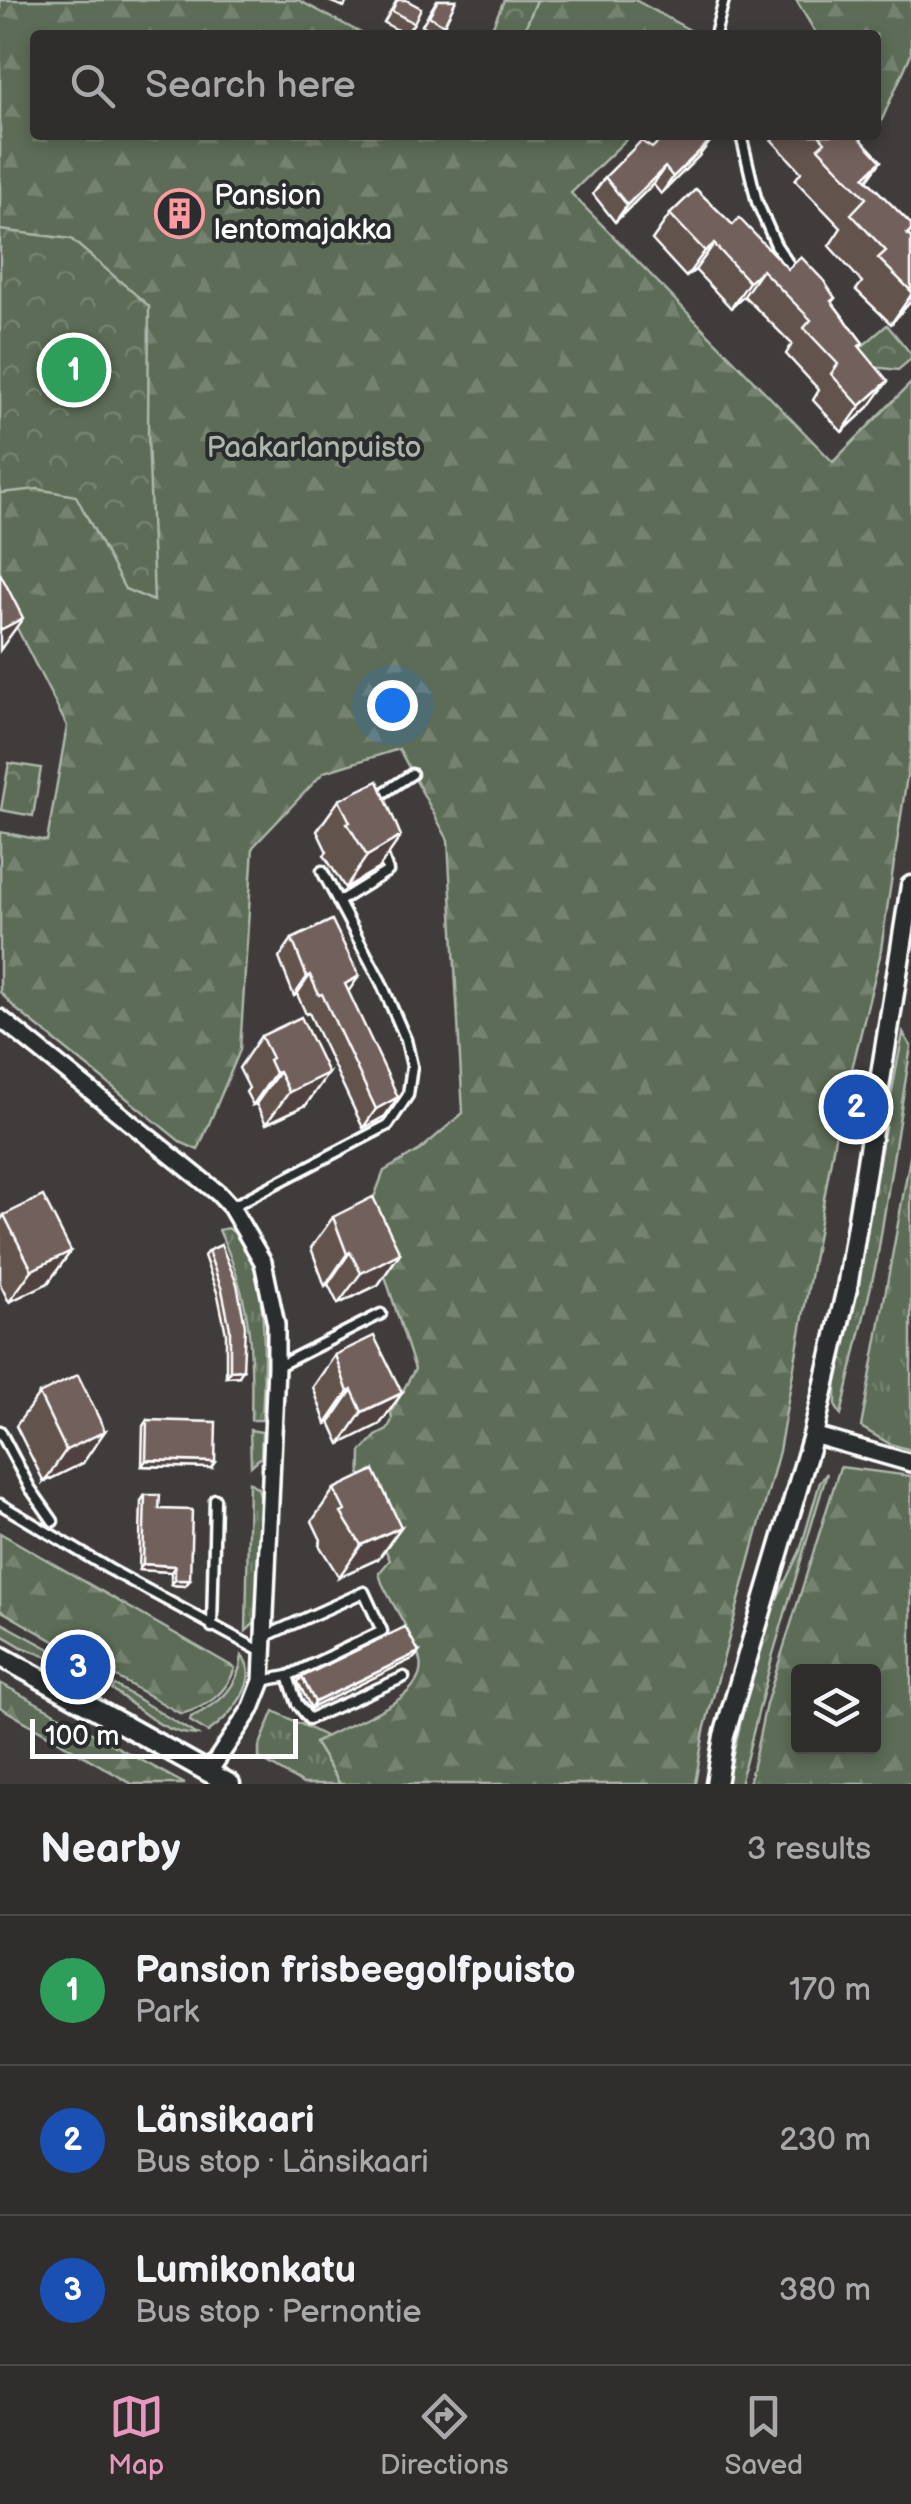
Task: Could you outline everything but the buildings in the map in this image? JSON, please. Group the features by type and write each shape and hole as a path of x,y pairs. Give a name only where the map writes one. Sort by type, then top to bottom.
{"street":[{"path":"716,1784 724,1736 813,1435 846,1288 904,978 911,886"},
{"path":"0,1018 194,1173 231,1208 252,1240 267,1276 276,1324 276,1368 266,1654 251,1709 208,1773"},
{"path":"813,1435 911,1463"},
{"path":"0,1656 230,1784"}],"lane":[{"path":"715,30 724,0"},
{"path":"742,140 757,202 776,245 800,282"},
{"path":"384,810 377,797 412,774"},
{"path":"338,902 388,871 376,834"},
{"path":"231,1208 388,1126 408,1095 412,1066 406,1040 381,982 322,871"},
{"path":"276,1368 381,1314"},
{"path":"0,1431 30,1488 53,1521"},
{"path":"212,1627 214,1499"},
{"path":"0,1504 212,1627 266,1654"},
{"path":"262,1680 288,1676 382,1631 364,1592 266,1636"},
{"path":"288,1676 297,1703 310,1719 404,1677"}],"green space":[{"name":"Paakarlanpuisto","path":"0,0 298,0 355,30 30,30 30,140 626,140 571,193 833,462 911,383 911,749 880,956 835,1137 779,1451 704,1731 695,1784 340,1784 315,1743 398,1700 419,1676 417,1652 379,1573 390,1560 360,1495 361,1452 387,1430 391,1412 415,1369 386,1279 363,1226 384,1171 420,1150 463,1113 448,840 399,749 324,772 253,847 240,1050 198,1150 182,1143 0,992 0,832 47,841 67,726 0,595"},
{"path":"504,0 537,0 524,30 491,30"},
{"path":"537,0 635,0 690,30 524,30"},
{"path":"796,0 911,0 911,54 881,122 881,30 814,30"},
{"path":"0,230 71,239 149,306 148,434 154,601 125,589 76,496 38,489 0,493"},
{"path":"887,325 911,354 911,359 898,370 874,367 859,349"},
{"path":"9,763 41,768 33,816 1,810"},
{"path":"903,1033 911,1046 877,1260 841,1415 836,1407 836,1387"},
{"path":"911,1152 911,1450 890,1444 861,1427"},
{"path":"228,1228 242,1242 253,1263 259,1289 264,1346 262,1420 251,1420 248,1323 238,1279 219,1230"},
{"path":"250,1430 262,1432 261,1457 251,1466"},
{"path":"840,1467 911,1476 911,1784 749,1784 766,1704"},
{"path":"827,1473 773,1654 740,1784 726,1784 767,1619 800,1551 820,1482"},
{"path":"249,1482 260,1495 257,1621 246,1631"},
{"path":"0,1533 235,1668 226,1685 207,1703 181,1714 0,1610"},
{"path":"0,1622 75,1663 73,1667 0,1634"},
{"path":"242,1656 247,1666 246,1687 234,1708 208,1732 190,1721 191,1717 226,1694"},
{"path":"0,1683 185,1784 132,1784 0,1707"},
{"path":"115,1685 197,1735 173,1730 152,1719 112,1689"},
{"path":"274,1711 325,1736 316,1744 340,1784 303,1784 259,1758 259,1747"}],"place":[{"name":"Pansion lentomajakka","path":"179,213"},
{"name":"Pansion frisbeegolfpuisto","path":"74,370"},
{"name":"Länsikaari","path":"856,1107"},
{"name":"Lumikonkatu","path":"78,1667"}]}
